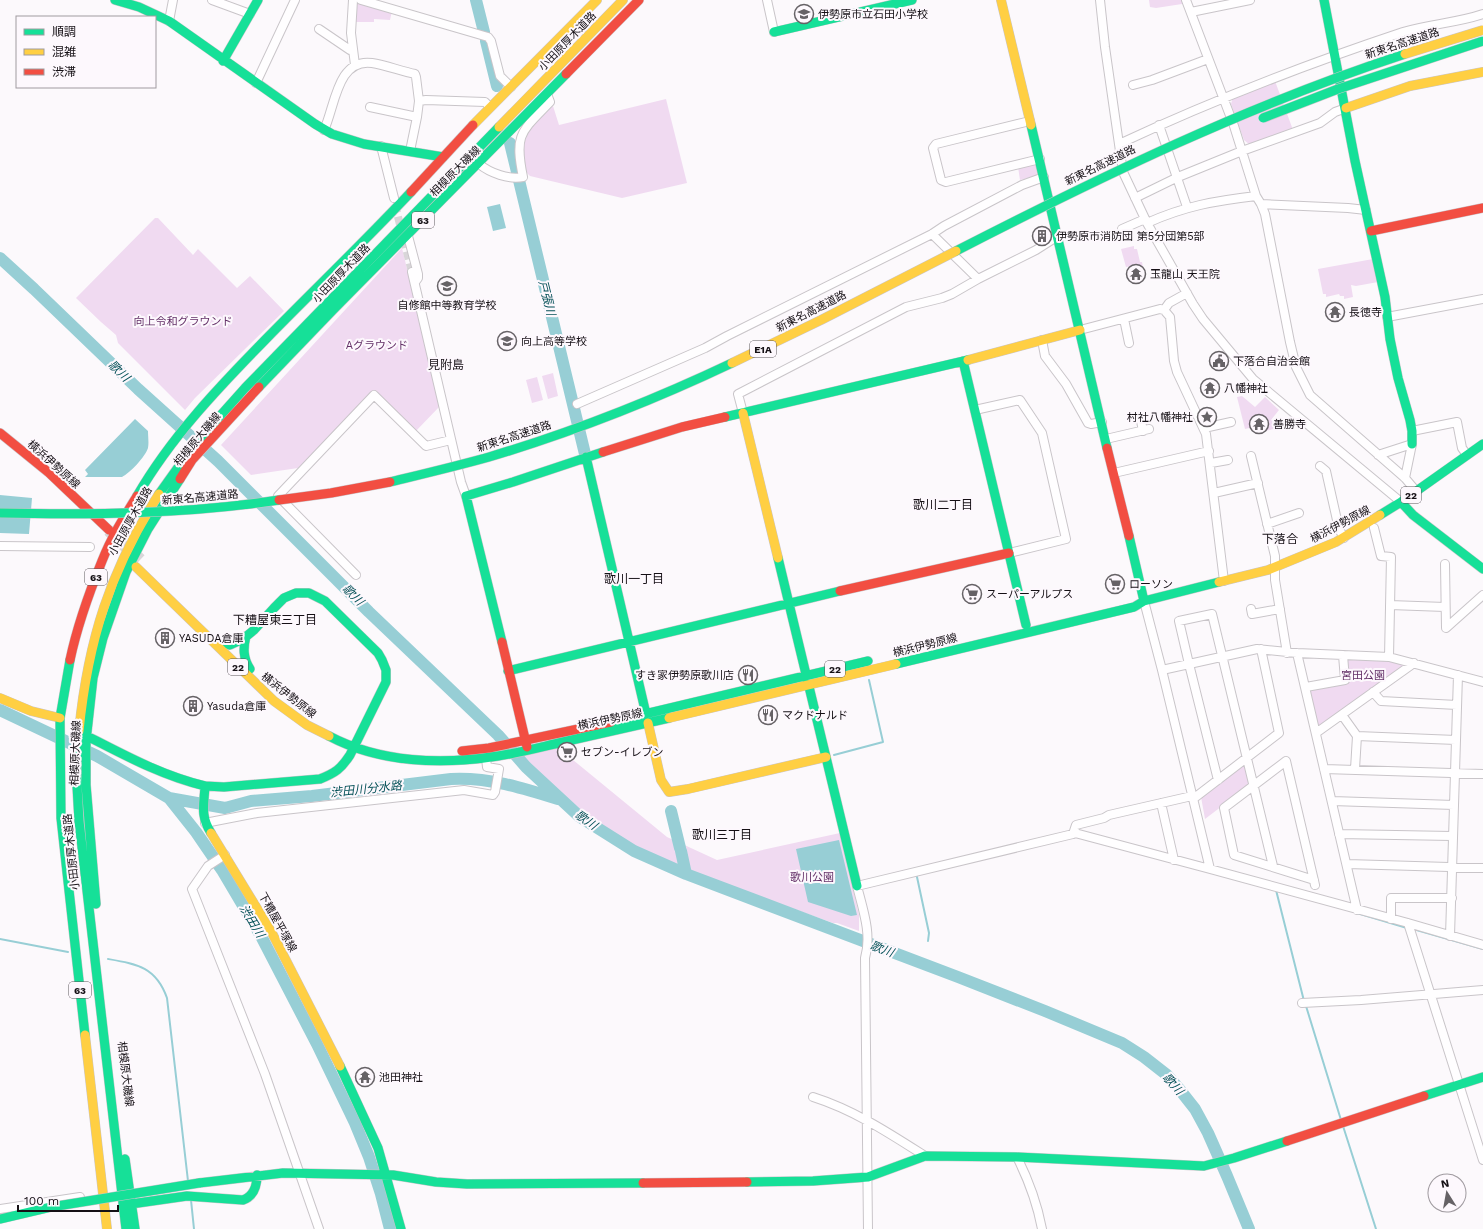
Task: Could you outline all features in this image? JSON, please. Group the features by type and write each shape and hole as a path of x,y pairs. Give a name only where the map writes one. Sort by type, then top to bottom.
{"main road":[{"path":"115,0 140,3 169,21 223,61 324,130 343,138 364,144 443,157"},
{"path":"223,61 258,0"},
{"name":"小田原厚木道路","path":"199,432 256,377 623,0"},
{"name":"相模原大磯線","path":"199,432 258,388 639,0"},
{"path":"774,32 912,0"},
{"path":"1001,0 1144,601"},
{"path":"1324,0 1385,297 1390,339 1398,378 1412,431 1412,444"},
{"name":"相模原大磯線","path":"108,1229 83,1021 61,818 69,753 60,729 60,718 70,659 78,630 102,560 117,529 141,488 182,451 199,432 235,371 490,107 601,3"},
{"name":"小田原厚木道路","path":"96,1048 70,821 68,785 69,753 78,735 83,692 104,605 113,579 125,552 143,519 165,485 182,451 257,364 601,3"},
{"path":"1394,58 1483,23"},
{"name":"新東名高速道路","path":"0,513 67,515 187,511 306,497 438,471 532,443 634,407 747,356 810,326 1039,208 1161,149 1284,98 1394,58 1483,30"},
{"name":"新東名高速道路","path":"1256,120 1397,69 1483,41"},
{"path":"1277,112 1418,67 1483,51"},
{"path":"1346,108 1410,86 1483,72"},
{"path":"1228,131 1242,126"},
{"name":"新東名高速道路","path":"1084,197 1180,152"},
{"path":"1371,231 1483,208"},
{"path":"1044,217 1057,211"},
{"path":"948,267 968,256"},
{"path":"525,750 525,740 466,496 682,427 964,361 1080,330"},
{"path":"964,361 1026,625"},
{"path":"743,413 857,886"},
{"name":"横浜伊勢原線","path":"0,433 48,472 107,534 0,442"},
{"name":"横浜伊勢原線","path":"1144,601 1132,599 1026,625 806,675 647,718 525,750 486,758 452,761 404,759 374,753 355,744 311,718 274,691 138,564 244,673 274,701 307,725 323,734 355,744 431,753 454,752 489,748 647,718 808,685 1134,607 1144,601 1275,567 1344,538 1401,502 1483,444"},
{"path":"586,457 628,642 661,780 665,788 669,792 673,792 826,757"},
{"name":"小田原厚木道路","path":"72,701 85,634 104,576 118,545 133,518 168,466"},
{"path":"454,476 475,470"},
{"path":"377,494 431,482"},
{"path":"1401,502 1413,515 1483,569"},
{"path":"278,511 300,508"},
{"name":"新東名高速道路","path":"90,525 165,522"},
{"path":"508,671 789,603 1008,553"},
{"path":"78,735 173,778 205,787 243,786 320,779 334,773 343,766 386,682 387,674 385,666 378,653 325,601 318,596 306,592 288,595 279,602 246,636 234,644 222,642"},
{"path":"246,636 243,647 243,655 250,669"},
{"path":"0,698 31,711 60,718"},
{"name":"相模原大磯線","path":"78,735 86,760 88,819 104,990 135,1229"},
{"name":"小田原厚木道路","path":"69,753 77,785 79,821 126,1229"},
{"path":"204,819 205,787"},
{"name":"下糟屋平塚線","path":"204,819 272,933 353,1092 378,1148 401,1229"},
{"path":"98,1063 118,1229"},
{"path":"0,1219 51,1207 199,1183 282,1173 401,1176 436,1182 513,1184 813,1181 868,1177 925,1156 1017,1157 1204,1166 1483,1077"},
{"path":"131,1204 187,1196 243,1200 249,1198 254,1192 257,1186 257,1175"}],"street":[{"path":"169,21 173,0"},
{"path":"212,0 250,14"},
{"path":"256,83 295,0"},
{"path":"352,0 351,33 354,65"},
{"path":"362,0 488,37 491,41 500,76 511,87"},
{"path":"767,0 774,32"},
{"path":"1100,0 1105,47 1123,172 1146,221 1186,293 1203,319 1253,378 1401,502"},
{"path":"1186,0 1234,126 1256,196 1265,214 1290,342 1296,367 1302,381 1310,395 1405,478 1416,491"},
{"path":"1191,12 1250,0"},
{"path":"1119,144 1223,99 1335,56 1405,32 1483,14"},
{"path":"318,29 350,50 353,50"},
{"path":"1133,85 1152,80 1208,59"},
{"path":"324,130 338,88 344,76 354,65 371,62 394,72 414,74 419,101 410,151"},
{"path":"479,164 490,171 519,178 523,177 518,156 521,136 527,126 550,102 547,94"},
{"path":"419,101 485,102 490,107"},
{"path":"370,106 417,117"},
{"path":"1135,198 1178,177 1242,151 1320,123 1335,112 1346,108"},
{"path":"1030,121 936,144 933,148 941,180 946,182 1040,159"},
{"path":"1160,125 1187,207"},
{"path":"381,146 394,198"},
{"path":"577,404 705,348 910,246 944,226 1022,185 1044,177"},
{"path":"1125,226 1146,221 1187,207 1215,201 1256,196"},
{"path":"1261,204 1366,210"},
{"path":"932,234 978,279"},
{"path":"408,236 418,274 418,278 414,283"},
{"path":"743,413 738,394 906,307 952,294 978,279 1036,250 1058,236"},
{"path":"897,245 910,246"},
{"path":"412,272 461,482 466,496"},
{"path":"1164,310 1169,303 1186,293"},
{"path":"1387,317 1483,299"},
{"path":"1080,330 1160,309 1164,310 1170,317 1174,361 1177,372 1204,428 1209,450 1224,581"},
{"path":"1124,319 1129,343"},
{"path":"1042,340 1046,356 1066,384 1088,423 1091,424 1102,422"},
{"path":"356,575 278,496 374,395 426,446 451,440"},
{"path":"975,410 1020,400 1042,433 1066,539 1008,553"},
{"path":"1106,439 1146,430 1141,420"},
{"path":"1204,428 1231,422"},
{"path":"1412,431 1457,422 1462,448 1467,455"},
{"path":"1378,455 1412,444 1405,478"},
{"path":"1114,473 1209,450"},
{"path":"1251,456 1275,556 1275,580 1287,652"},
{"path":"1211,463 1228,460"},
{"path":"1320,466 1326,471 1325,476 1339,528 1344,538"},
{"path":"1214,493 1258,483"},
{"path":"1267,524 1299,513"},
{"path":"1374,528 1381,556 1391,557 1389,657"},
{"path":"0,546 90,547"},
{"path":"1445,564 1446,628 1483,594"},
{"path":"1144,601 1210,869"},
{"path":"1390,605 1445,607"},
{"path":"1252,614 1280,609"},
{"path":"1218,780 1179,621 1212,614 1273,866"},
{"path":"1162,670 1260,649 1297,653 1389,657 1483,682"},
{"path":"1073,834 1076,825 1110,815 1193,798 1280,733 1260,649"},
{"path":"1297,653 1357,910"},
{"path":"1306,687 1344,680 1344,655"},
{"path":"1316,733 1414,663"},
{"path":"1450,936 1458,675"},
{"path":"1373,692 1382,701 1457,704"},
{"path":"1342,715 1357,736 1355,770"},
{"path":"1357,736 1456,740"},
{"path":"204,819 456,790 492,795 499,769 487,767 486,758"},
{"path":"1286,761 1314,883 1273,866 1234,855 1224,808 1254,785 1286,761"},
{"path":"1324,769 1483,774"},
{"path":"1332,801 1454,805"},
{"path":"1161,804 1174,860"},
{"path":"868,1229 865,958 867,924 857,886 1075,833 1408,923 1483,945"},
{"path":"1340,834 1452,836"},
{"path":"225,855 208,866 192,889 265,1074 319,1229"},
{"path":"1347,864 1483,868"},
{"path":"1391,919 1392,898 1452,898"},
{"path":"1408,923 1483,1160"},
{"path":"1302,1003 1361,1000 1483,990"},
{"path":"813,1097 829,1102 867,1120 925,1156"},
{"path":"1017,1157 1030,1182 1039,1211 1042,1229"},
{"path":"0,1209 104,1193"}],"green space":[{"path":"1149,0 1182,0 1183,3 1156,8 1150,7"},
{"path":"355,1 392,11 390,20 374,19 374,22 355,22"},
{"path":"1275,81 1293,130 1250,145 1244,140 1231,104 1233,97"},
{"path":"666,99 687,183 622,198 530,176 528,174 523,161 523,150 527,135 536,123 553,106 559,125"},
{"path":"1035,163 1039,173 1033,177 1020,180 1018,167"},
{"name":"向上令和グラウンド","path":"155,218 158,218 193,255 198,249 237,288 250,276 284,311 195,398 185,410 118,343 116,335 76,298"},
{"path":"1134,246 1134,249 1137,249 1140,262 1142,262 1144,273 1134,275 1132,266 1126,267 1121,249"},
{"name":"Aグラウンド","path":"402,248 440,406 415,432 374,392 298,468 251,475 221,445"},
{"path":"1373,259 1378,282 1356,286 1351,285 1353,297 1344,299 1344,296 1340,296 1339,294 1326,297 1326,294 1323,294 1318,269"},
{"path":"553,373 558,396 548,399 542,376"},
{"path":"537,377 543,400 532,403 526,380"},
{"path":"1242,396 1255,407 1265,397 1279,410 1271,420 1273,422 1274,429 1255,433 1254,427 1245,429 1237,397"},
{"name":"宮田公園","path":"1345,657 1403,662 1403,666 1320,727 1317,726 1308,690 1346,681"},
{"name":"歌川公園","path":"561,747 567,755 667,837 717,860 840,833 859,915 859,931 683,869 637,848 609,833 522,758 523,756"},
{"path":"1245,762 1251,784 1205,819 1201,797"}],"water":[{"path":"500,204 506,228 493,231 487,207"},
{"path":"135,419 148,431 148,448 144,456 129,472 122,477 85,477 88,474 85,470"},
{"path":"0,495 32,498 29,534 0,533"},
{"path":"839,840 857,915 851,916 808,902 796,849"}],"waterway":[{"name":"戸張川","path":"476,0 484,32"},
{"name":"戸張川","path":"486,41 497,86"},
{"name":"戸張川","path":"510,143 585,454"},
{"name":"歌川","path":"0,258 138,389 218,461 369,612 498,735 526,767 580,817 634,851 686,874 958,977 1122,1043 1144,1057 1167,1075 1195,1109 1208,1133 1249,1229"},
{"path":"834,755 883,742 869,680"},
{"name":"渋田川","path":"0,710 97,756 169,798 196,832 222,870 261,936 317,1044 355,1123 369,1157 390,1229"},
{"name":"渋田川分水路","path":"169,798 225,808 251,801 312,796 451,779 465,779 505,784 558,799"},
{"name":"戸張川","path":"671,811 680,848"},
{"name":"戸張川","path":"681,851 686,874"},
{"path":"917,877 929,933 928,941"},
{"path":"1276,890 1304,1001"},
{"path":"1357,913 1407,928"},
{"path":"1413,929 1483,949"},
{"path":"0,939 68,952"},
{"path":"108,959 137,965 151,973 157,980 167,998 188,1181"},
{"path":"1306,1006 1341,1120"},
{"path":"1343,1126 1376,1229"},
{"path":"191,1200 194,1229"}],"tunnel":[{"path":"395,205 412,272"},
{"path":"109,530 140,560"}],"traffic: fast":[{"path":"115,0 139,7 169,21 315,124 332,134 364,144 443,157"},
{"path":"223,61 258,0"},
{"path":"774,32 912,0"},
{"path":"1324,0 1355,161 1385,297 1390,339 1398,378 1410,420 1412,444"},
{"path":"1263,118 1338,89 1483,41"},
{"path":"956,251 1121,169 1233,119 1347,74 1405,54"},
{"path":"259,387 566,74"},
{"path":"1031,125 1107,448"},
{"path":"159,494 194,445 245,388 499,127"},
{"path":"137,496 165,453 213,394 411,192"},
{"path":"725,417 968,360"},
{"path":"963,361 1026,625"},
{"path":"390,482 489,457 551,437 673,390 732,363"},
{"path":"1380,515 1401,502 1483,444"},
{"path":"502,642 466,496 603,452"},
{"path":"586,457 646,714"},
{"path":"96,904 86,785 86,741 93,678 103,638 126,572 148,529 180,479"},
{"path":"0,513 70,514 175,511 244,505 279,500"},
{"path":"1401,502 1413,515 1483,569"},
{"path":"1129,536 1144,601"},
{"path":"778,558 857,886"},
{"path":"896,664 1134,607 1144,601 1219,582"},
{"path":"508,671 840,591"},
{"path":"211,833 205,821 204,815 205,786 224,787 320,779 330,775 341,767 350,755 386,682 386,670 378,653 325,601 309,593 296,593 284,598 254,630 243,639 230,645 222,642"},
{"path":"246,636 244,653 250,669"},
{"path":"70,660 60,718 61,818 85,1035"},
{"path":"611,722 868,661"},
{"path":"329,736 369,752 390,757 433,761 477,759 514,753 669,718"},
{"path":"79,731 76,768 79,821 126,1229"},
{"path":"87,736 159,771 205,786"},
{"path":"340,1066 378,1148 401,1229"},
{"path":"1424,1096 1483,1077"},
{"path":"747,1182 813,1181 868,1177 925,1156 1017,1157 1204,1166 1287,1141"},
{"path":"125,1159 135,1229"},
{"path":"199,1183 283,1173 393,1175 436,1182 467,1184 643,1183"},
{"path":"131,1204 187,1196 243,1200 250,1196 254,1190 257,1175"},
{"path":"51,1207 199,1183"},
{"path":"0,1219 51,1207"}],"traffic: slow":[{"path":"473,125 597,0"},
{"path":"499,127 623,0"},
{"path":"1001,0 1031,125"},
{"path":"1405,54 1483,30"},
{"path":"1346,108 1410,86 1483,72"},
{"path":"732,363 821,320 956,251"},
{"path":"968,360 1080,330"},
{"path":"743,413 778,558"},
{"path":"79,731 88,666 104,607 127,551 159,494"},
{"path":"1219,582 1268,570 1336,542 1380,515"},
{"path":"136,567 274,701 307,725 329,736"},
{"path":"669,718 896,664"},
{"path":"0,698 31,711 60,718"},
{"path":"648,723 661,780 669,792 688,789 826,757"},
{"path":"211,833 272,933 340,1066"},
{"path":"85,1035 107,1229"}],"traffic: jam":[{"path":"566,74 639,0"},
{"path":"411,192 473,125"},
{"path":"1371,231 1483,208"},
{"path":"180,479 192,460 259,387"},
{"path":"603,452 682,427 725,417"},
{"path":"0,433 48,472 109,530"},
{"path":"1107,448 1129,536"},
{"path":"279,500 331,493 390,482"},
{"path":"70,660 76,635 92,585 114,536 137,496"},
{"path":"840,591 1009,553"},
{"path":"502,642 527,747"},
{"path":"462,751 489,748 611,722"},
{"path":"1287,1141 1424,1096"},
{"path":"643,1183 747,1182"}],"place":[{"name":"伊勢原市立石田小学校","path":"804,14"},
{"name":"伊勢原市消防団 第5分団第5部","path":"1042,236"},
{"name":"玉龍山 天王院","path":"1136,274"},
{"name":"自修館中等教育学校","path":"447,286"},
{"name":"長徳寺","path":"1335,312"},
{"name":"向上高等学校","path":"507,341"},
{"name":"下落合自治会館","path":"1219,361"},
{"name":"八幡神社","path":"1210,388"},
{"name":"村社八幡神社","path":"1207,417"},
{"name":"善勝寺","path":"1259,424"},
{"name":"ローソン","path":"1115,584"},
{"name":"スーパーアルプス","path":"972,594"},
{"name":"YASUDA倉庫","path":"165,638"},
{"name":"すき家伊勢原歌川店","path":"748,675"},
{"name":"Yasuda倉庫","path":"193,706"},
{"name":"マクドナルド","path":"768,715"},
{"name":"セブン-イレブン","path":"567,752"},
{"name":"池田神社","path":"365,1077"}],"district":[{"name":"見附島","path":"446,365"},
{"name":"歌川二丁目","path":"943,505"},
{"name":"下落合","path":"1280,539"},
{"name":"歌川一丁目","path":"634,579"},
{"name":"下糟屋東三丁目","path":"275,620"},
{"name":"歌川三丁目","path":"722,835"}]}
